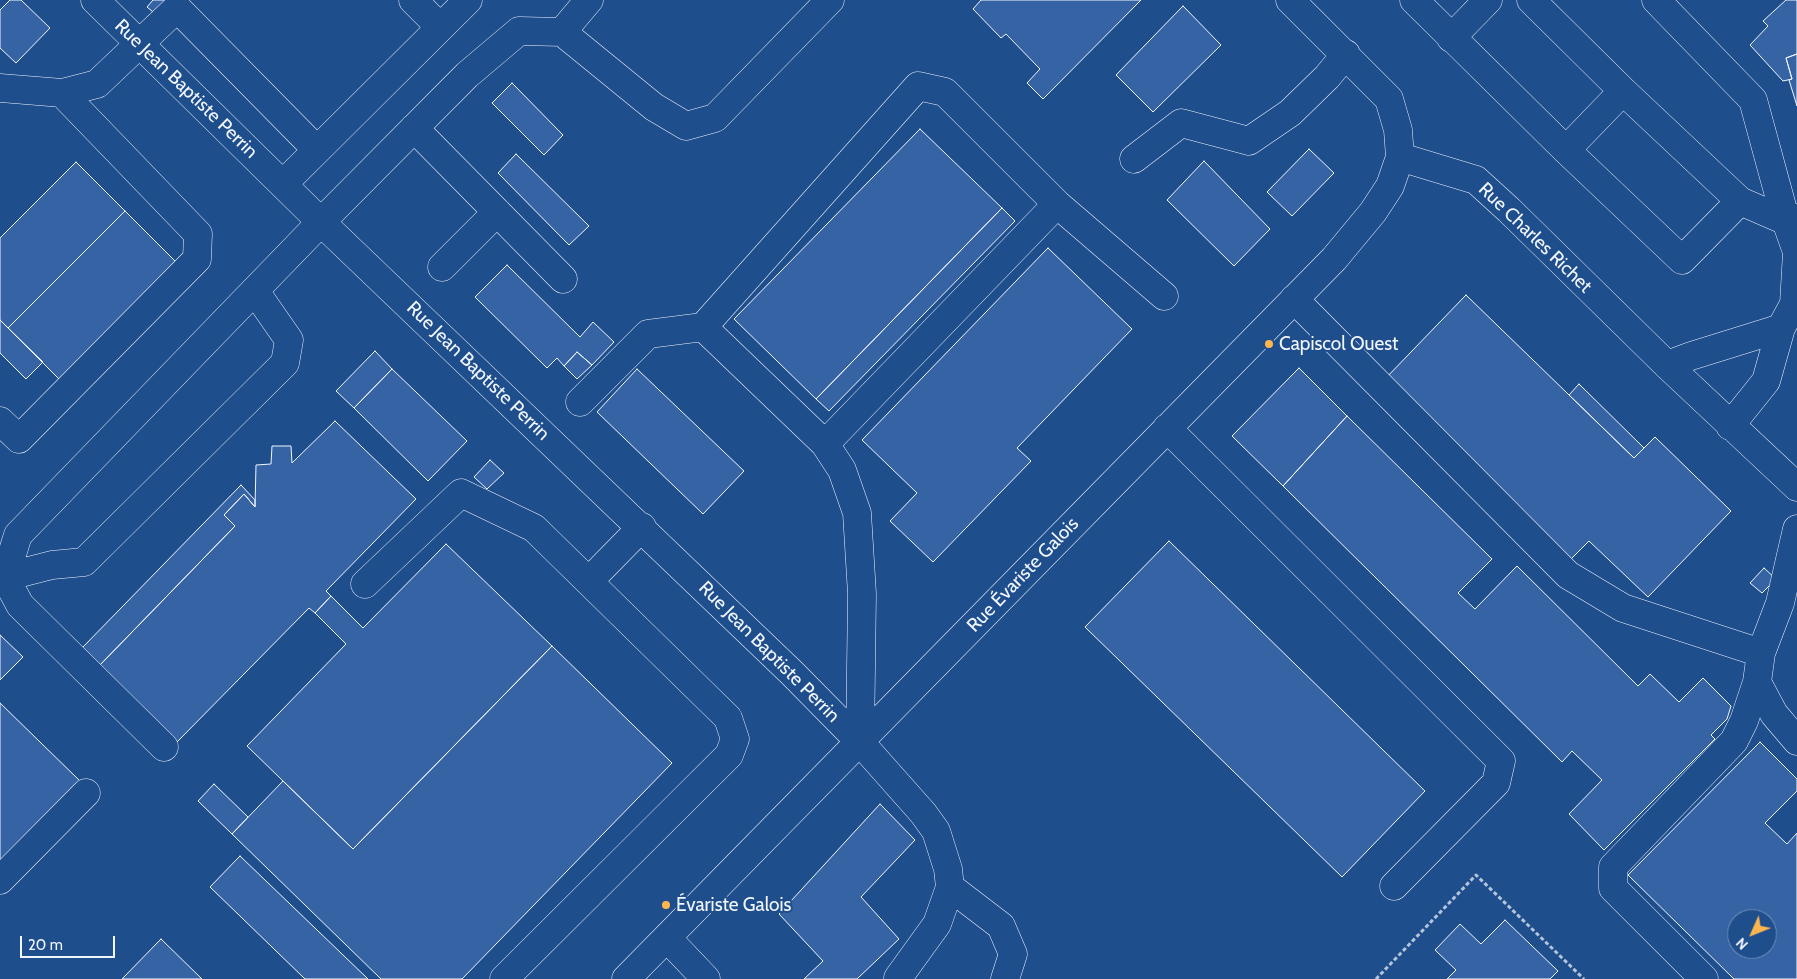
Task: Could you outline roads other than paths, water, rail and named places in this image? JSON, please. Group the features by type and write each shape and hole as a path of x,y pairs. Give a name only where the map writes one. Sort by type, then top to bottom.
{"street":[{"name":"Rue Jean Baptiste Perrin","path":"95,0 322,222 792,673 860,742 923,813 936,831 948,868 950,887"},
{"path":"413,0 440,27"},
{"path":"283,184 468,0"},
{"path":"562,32 589,0"},
{"path":"164,747 20,605 5,577 18,535 467,74 519,30 562,32 654,107 686,126 715,118 830,0"},
{"path":"1290,0 1389,99 1398,130 1400,157"},
{"path":"1414,0 1566,150 1682,260 1740,201"},
{"path":"1451,38 1488,0"},
{"path":"1531,0 1623,91 1740,201 1791,220"},
{"path":"1656,0 1753,100 1791,220 1797,252 1794,304 1781,328 1766,381 1730,426"},
{"path":"0,88 62,93 97,84 177,8 317,150"},
{"path":"1134,159 1181,122 1249,141 1290,113 1327,77 1346,54"},
{"path":"580,402 648,334 703,327 918,86 945,92 1057,204 1164,296"},
{"path":"1566,150 1623,91"},
{"path":"0,421 19,439 197,259 198,234 62,93"},
{"path":"414,128 563,279"},
{"name":"Rue Évariste Galois","path":"626,979 1334,259 1374,212 1390,186 1400,157"},
{"name":"Rue Charles Richet","path":"1400,157 1476,180 1730,426 1797,487"},
{"path":"825,444 1057,204"},
{"path":"442,267 497,212"},
{"path":"5,577 52,565 84,562 285,363 289,340 254,291"},
{"path":"1294,299 1568,575 1623,608 1762,653"},
{"path":"703,327 825,444 842,470 857,513 862,594 860,742"},
{"path":"1667,365 1781,328"},
{"path":"1167,428 1501,761 1496,783 1394,886"},
{"path":"365,584 461,493 534,528 728,718 735,739 729,755 504,979"},
{"path":"589,580 642,528"},
{"path":"1704,979 1613,888 1613,867 1734,741 1744,721 1757,682 1762,653 1780,603 1797,529"},
{"path":"1757,682 1774,714 1797,741"},
{"path":"0,880 86,793"},
{"path":"899,979 937,924 950,887 1002,926 1013,954 1004,979"},
{"path":"667,938 706,979"}],"place":[{"name":"Capiscol Ouest","path":"1269,344"},
{"name":"Évariste Galois","path":"666,905"}]}
